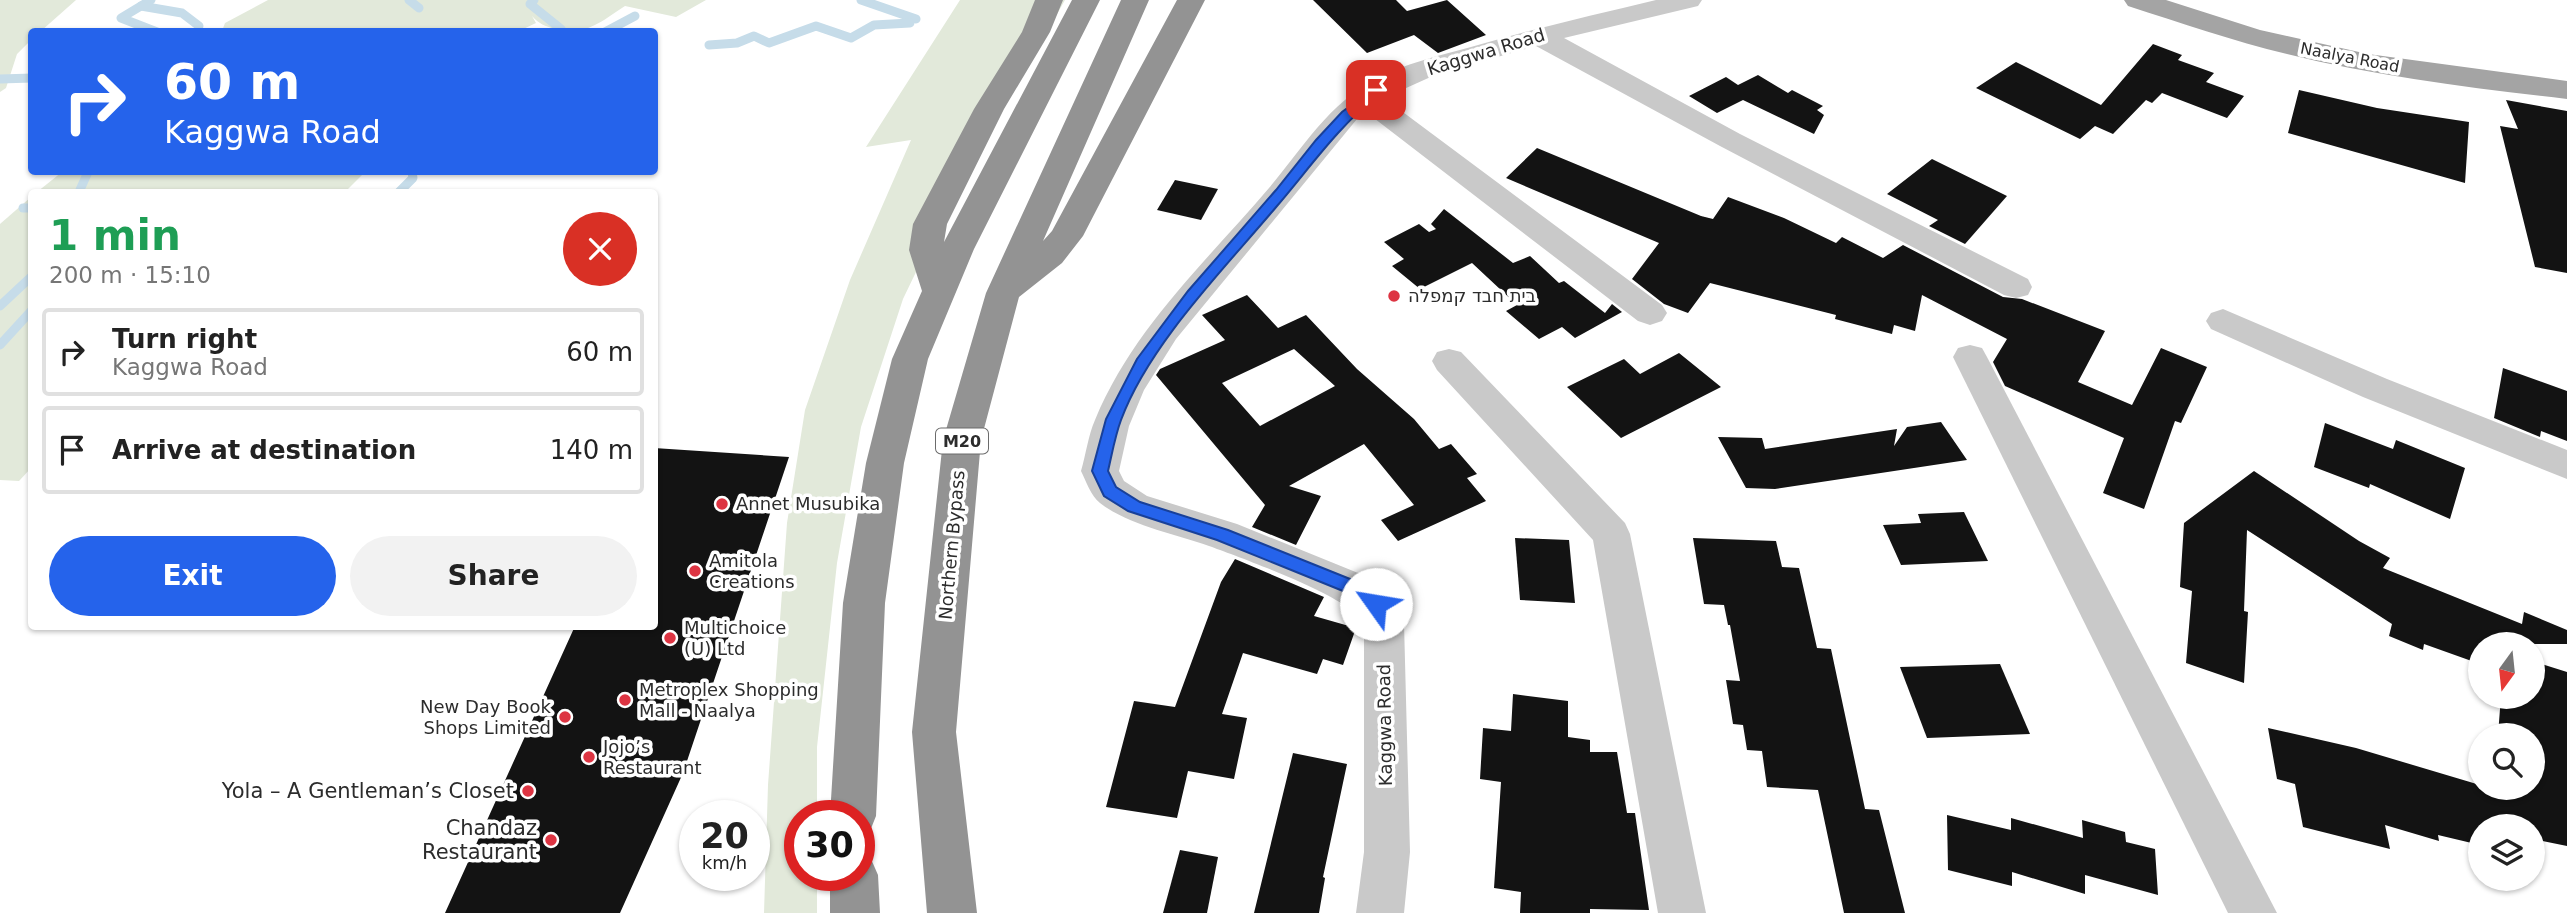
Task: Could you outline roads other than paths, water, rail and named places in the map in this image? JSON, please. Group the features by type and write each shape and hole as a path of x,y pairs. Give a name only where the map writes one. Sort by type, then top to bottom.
{"highway":[{"path":"1037,32 1038,0"},
{"path":"939,291 926,250 930,224 989,109 1037,32 1049,0"},
{"path":"853,800 864,603 885,463 911,359 957,249 1086,0"},
{"name":"Northern Bypass","path":"952,913 934,732 962,440 1003,293 1135,0"},
{"path":"1003,293 1050,255 1066,236 1191,0"},
{"path":"854,891 855,913"}],"main road":[{"name":"Naalya Road","path":"2138,0 2250,36 2328,54 2417,71 2567,90"}],"street":[{"name":"Kaggwa Road","path":"1380,913 1387,852 1384,623 1376,604 1349,586 1223,535 1134,506 1110,491 1100,471 1113,419 1142,363 1194,295 1281,193 1320,142 1376,90 1442,63 1539,36 1689,0"},
{"path":"1539,36 1730,140 2016,286"},
{"path":"1366,98 1650,313"},
{"path":"2223,321 2375,388 2567,465"},
{"path":"1970,358 2253,913"},
{"path":"1449,361 1611,534 1682,913"}],"waterway":[{"path":"141,6 151,0"},
{"path":"409,0 419,8"},
{"path":"534,0 530,4 560,28"},
{"path":"861,0 916,19"},
{"path":"141,6 182,13 199,26"},
{"path":"141,6 121,18 147,28"},
{"path":"612,28 635,16"},
{"path":"709,45 737,43 754,36 769,43 816,26 851,38 874,25 910,23"},
{"path":"0,79 28,78"},
{"path":"80,189 87,175"},
{"path":"402,189 413,178 412,175"},
{"path":"23,208 28,208"},
{"path":"0,306 28,280"},
{"path":"0,345 28,314"}],"place":[{"name":"בית חבד קמפלה","path":"1394,296"},
{"name":"Annet Musubika","path":"722,504"},
{"name":"Amitola Creations","path":"695,571"},
{"name":"Multichoice (U) Ltd","path":"670,638"},
{"name":"Metroplex Shopping Mall - Naalya","path":"625,700"},
{"name":"New Day Book Shops Limited","path":"565,717"},
{"name":"Jojo’s Restaurant","path":"589,757"},
{"name":"Yola – A Gentleman’s Closet","path":"528,791"},
{"name":"Chandaz Restaurant","path":"551,840"}]}
